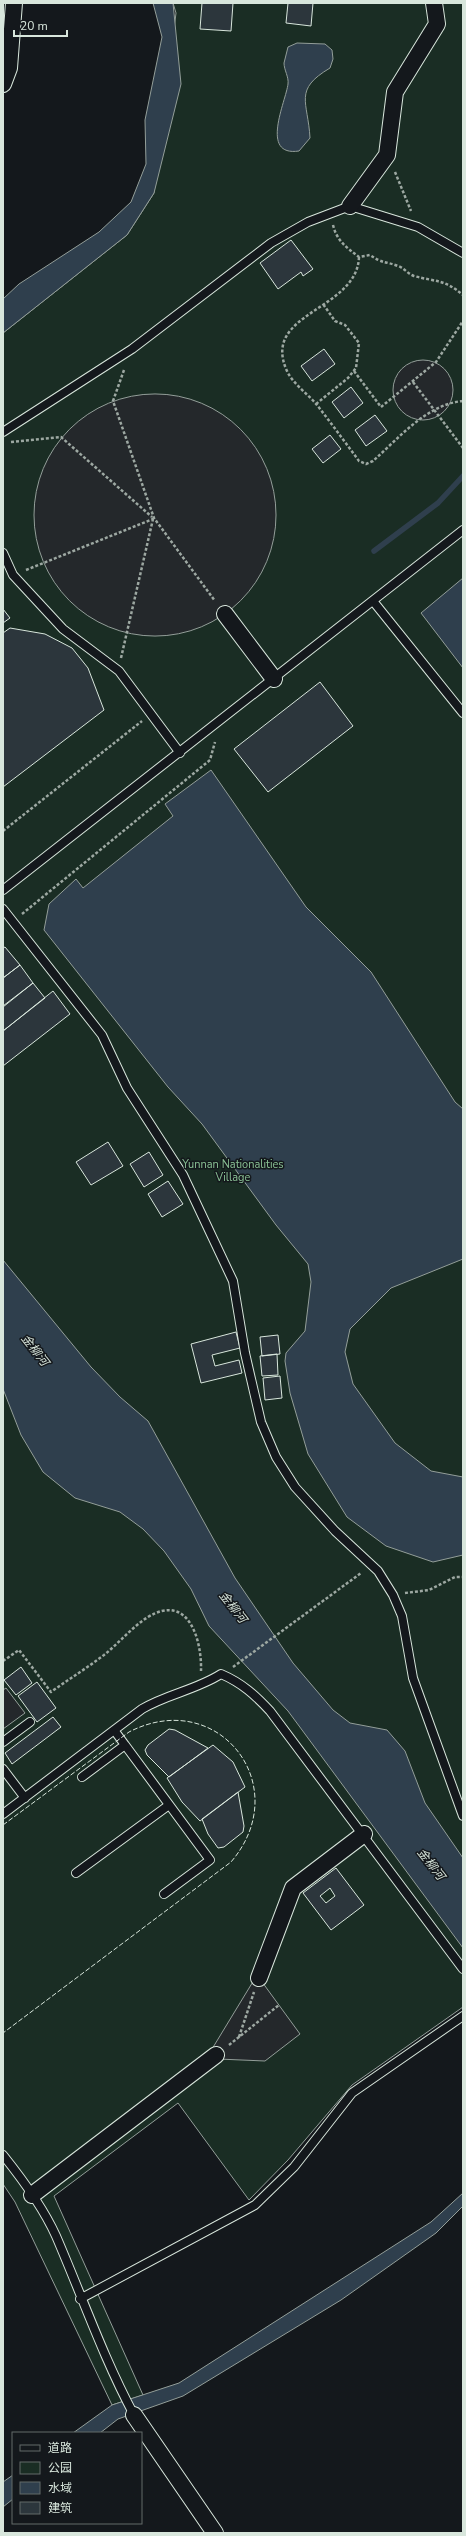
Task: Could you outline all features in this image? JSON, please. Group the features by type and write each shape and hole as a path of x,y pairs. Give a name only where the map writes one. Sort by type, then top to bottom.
{"street":[{"path":"3,84 9,68 14,3"},
{"path":"350,206 387,155 395,92 436,24 434,3"},
{"path":"224,614 274,679"},
{"path":"259,1978 293,1888 364,1834"},
{"path":"32,2195 216,2055"},
{"path":"134,2415 215,2533"}],"lane":[{"path":"3,432 132,349 271,243 308,222 350,206 418,227 463,252"},
{"path":"3,890 220,722 463,530"},
{"path":"3,553 13,575 63,629 118,671 180,753"},
{"path":"373,601 463,712"},
{"path":"3,909 102,1035 127,1088 183,1175 233,1281 245,1353 260,1422 276,1457 295,1487 335,1531 371,1565 393,1595 402,1616 413,1678 463,1816"},
{"path":"3,1814 114,1730 158,1699 200,1686 221,1674 236,1680 251,1691 270,1711 364,1834 463,1969"},
{"path":"3,1742 30,1722"},
{"path":"114,1730 210,1860 164,1894"},
{"path":"82,1777 125,1746"},
{"path":"3,1769 25,1798"},
{"path":"76,1873 169,1805"},
{"path":"80,2298 256,2205 294,2167 352,2093 463,2016"},
{"path":"3,2155 32,2195 55,2235 80,2298 134,2415"}],"path":[{"path":"387,155 418,227"},
{"path":"329,214 336,236 359,257"},
{"path":"359,257 370,255 383,264 399,266 414,276 437,280 454,287 463,295"},
{"path":"359,257 358,267 338,294 288,330 283,340 281,357 288,373 316,404 359,461 366,464 373,461 419,419 450,402 463,401"},
{"path":"316,404 348,378 354,370 359,342 345,325 335,321 323,304"},
{"path":"354,370 381,407 436,362 463,321"},
{"path":"118,671 154,518 113,401 132,349"},
{"path":"413,382 463,448"},
{"path":"3,443 61,437 154,518 224,614"},
{"path":"13,575 154,518"},
{"path":"3,830 150,715"},
{"path":"13,922 210,760 220,722"},
{"path":"240,1663 371,1565"},
{"path":"393,1595 429,1590 455,1577 463,1577"},
{"path":"3,1661 19,1650 51,1692 104,1655 149,1617 167,1611 178,1611 188,1619 198,1635 201,1661 200,1686"},
{"path":"238,2037 259,1978"},
{"path":"216,2055 279,2005"}],"green space":[{"name":"Yunnan Nationalities Village","path":"173,3 463,3 463,2007 352,2085 288,2160 249,2200 178,2103 54,2196 143,2395 112,2405 15,2202 3,2184 3,333 127,235 154,193 176,13"}],"shaded area":[{"path":"423,360 440,365 448,373 453,390 448,407 440,415 423,420 406,415 398,407 393,390 398,373 406,365"},
{"path":"143,394 167,394 190,399 212,408 232,421 241,429 256,448 267,469 274,491 276,515 274,539 267,561 256,582 241,601 232,609 212,622 190,631 167,636 143,636 120,631 98,622 78,609 61,592 48,572 39,550 34,527 34,503 39,480 48,458 61,438 78,421 98,408 120,399"},
{"path":"6,1688 25,1713 3,1729 3,1690"},
{"path":"257,1975 300,2034 265,2061 218,2059 212,2049"}],"water":[{"path":"153,3 173,3 181,84 154,193 127,235 3,333 3,299 19,284 99,232 131,202 146,164 145,120 162,37"},
{"path":"297,43 325,44 332,50 333,59 330,68 318,76 307,90 305,97 310,138 299,151 287,151 280,145 277,137 278,126 288,84 284,63 288,47"},
{"path":"463,578 463,668 421,613"},
{"path":"211,770 306,907 371,972 455,1102 463,1109 463,1259 391,1288 350,1329 345,1352 353,1384 395,1443 431,1471 463,1477 463,1555 433,1562 386,1546 347,1517 308,1454 290,1393 285,1361 286,1353 305,1331 311,1282 308,1264 276,1225 202,1124 168,1087 44,930 49,904 76,879 83,888 173,816 165,804"},
{"name":"金柳河","path":"3,1260 91,1367 120,1397 148,1421 235,1578 293,1663 333,1710 350,1723 387,1730 405,1751 425,1803 463,1858 463,1948 288,1711 209,1626 191,1589 164,1551 143,1529 120,1512 75,1498 43,1472 21,1435 3,1389"},
{"path":"463,2193 463,2206 436,2233 341,2300 183,2396 118,2419 101,2432 74,2432 112,2405 179,2383 431,2222"},
{"path":"12,2476 12,2500 3,2507 3,2482"}],"building":[{"path":"202,3 233,3 231,31 200,29"},
{"path":"288,3 313,3 311,26 286,23"},
{"path":"291,240 313,269 303,276 301,272 278,289 260,263"},
{"path":"324,349 335,364 312,381 301,366"},
{"path":"351,387 363,403 344,418 332,402"},
{"path":"375,415 387,431 366,446 355,430"},
{"path":"330,435 341,449 323,463 312,449"},
{"path":"3,609 10,618 3,623"},
{"path":"10,628 45,634 72,648 88,668 104,710 3,787 3,633"},
{"path":"320,682 353,726 268,792 234,749"},
{"path":"5,947 20,965 3,978 3,948"},
{"path":"20,965 33,983 3,1006 3,978"},
{"path":"33,983 45,998 3,1031 3,1007"},
{"path":"53,991 70,1014 3,1066 3,1031"},
{"path":"108,1142 123,1166 91,1185 76,1162"},
{"path":"149,1152 163,1175 144,1187 130,1164"},
{"path":"168,1181 183,1204 162,1217 148,1194"},
{"path":"236,1332 240,1348 212,1355 215,1366 239,1360 242,1373 201,1383 191,1344"},
{"path":"278,1335 280,1354 262,1356 260,1337"},
{"path":"277,1354 278,1375 262,1376 260,1356"},
{"path":"280,1376 282,1398 265,1400 263,1378"},
{"path":"21,1667 32,1683 16,1695 4,1680"},
{"path":"37,1682 56,1708 37,1722 18,1696"},
{"path":"53,1717 61,1727 12,1764 5,1753"},
{"path":"169,1729 175,1730 208,1748 169,1777 147,1755 145,1750 148,1745"},
{"path":"213,1745 233,1762 245,1787 200,1821 182,1802 167,1778"},
{"path":"238,1792 244,1826 243,1832 224,1847 218,1848 208,1834 202,1819"},
{"path":"336,1868 364,1905 331,1930 303,1893","holes":["330,1888 335,1896 326,1903 320,1896"]}],"waterway":[{"path":"374,551 438,503 463,476"}],"fence":[{"path":"3,1825 129,1732 162,1721 192,1722 218,1733 238,1751 251,1775 255,1803 249,1833 231,1862 3,2033"}]}
